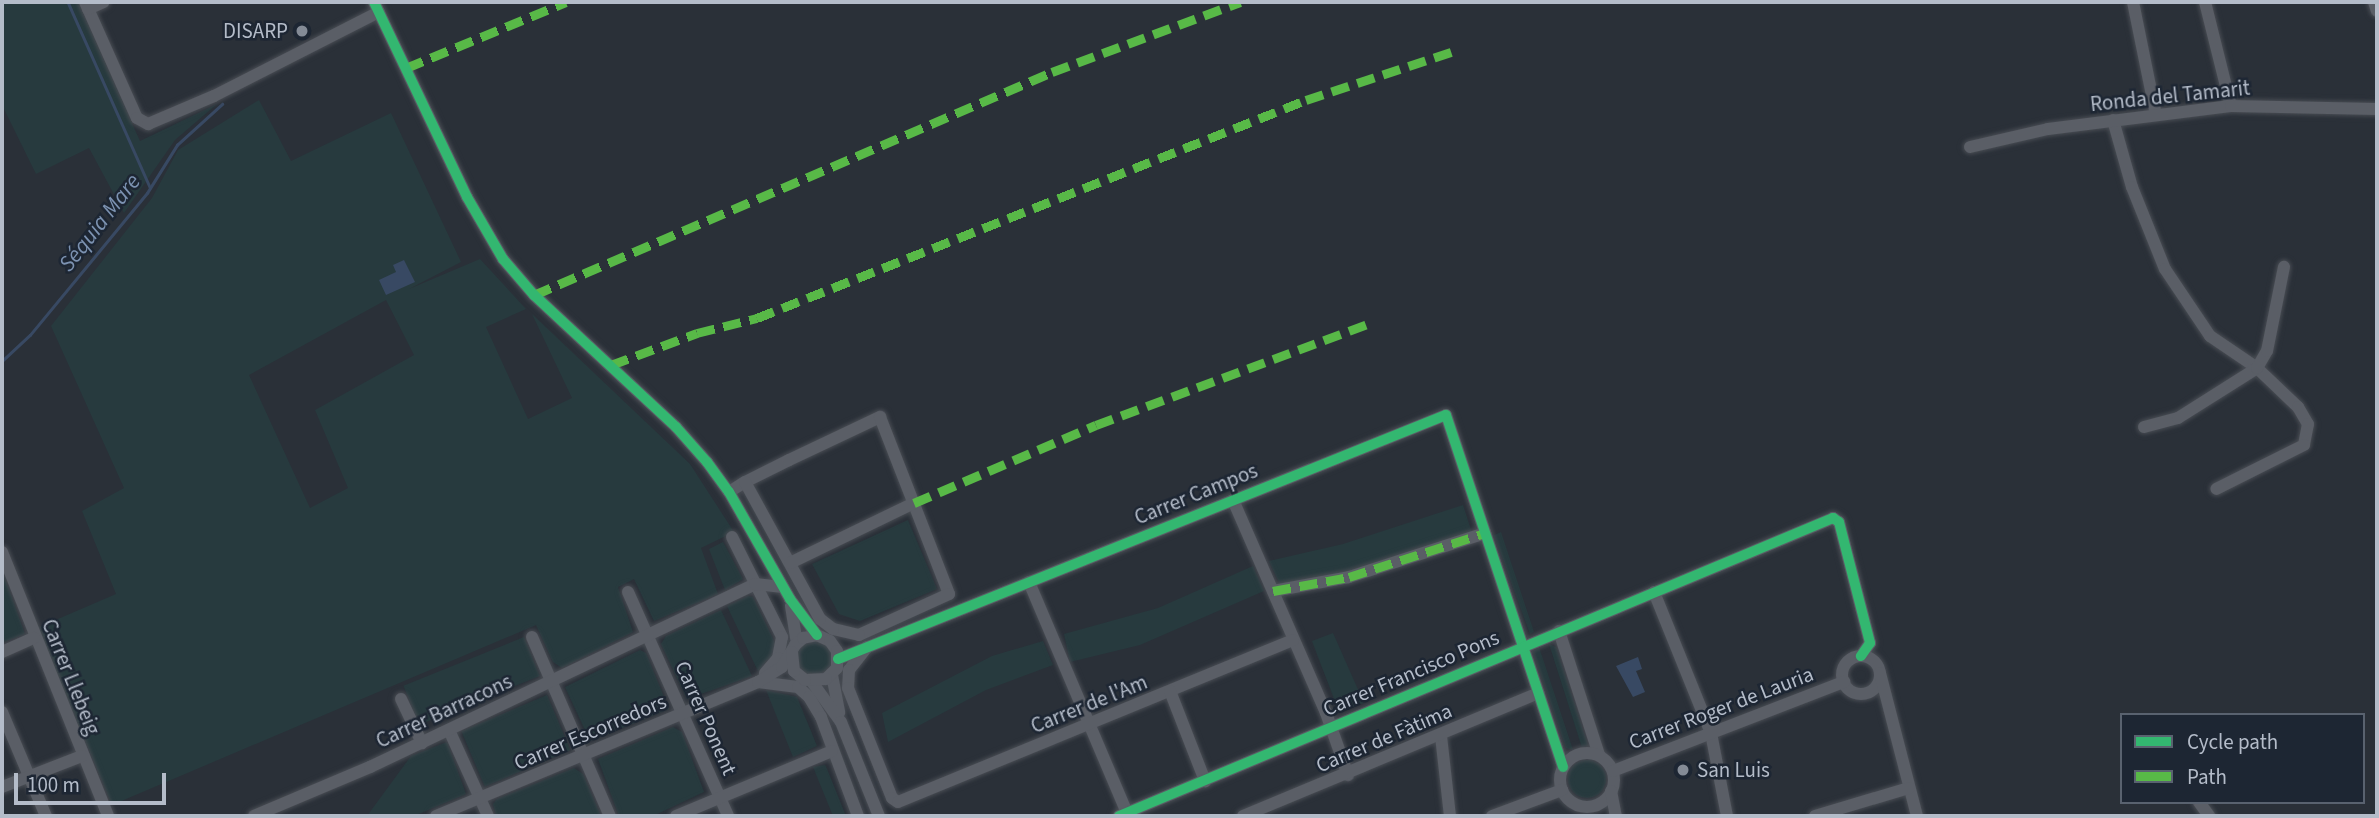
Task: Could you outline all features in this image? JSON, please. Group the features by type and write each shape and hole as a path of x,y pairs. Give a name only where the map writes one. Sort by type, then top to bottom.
{"street":[{"path":"104,2 86,5 137,118 148,124 214,96 377,7 467,197 503,259 534,295 676,427 729,492 786,593 817,635 834,645 864,639 960,610"},
{"path":"2133,2 2156,115"},
{"path":"2205,2 2231,106"},
{"path":"2374,2 2377,11"},
{"name":"Ronda del Tamarit","path":"1970,147 2113,120 2231,106 2377,109"},
{"path":"2113,120 2132,187 2165,269 2210,336 2257,368 2298,407 2308,424 2304,445 2216,489"},
{"path":"2144,427 2178,418 2257,368 2267,351 2284,267"},
{"name":"Carrer Campos","path":"960,610 1447,415 1485,533"},
{"path":"729,492 880,417 949,594 864,639 838,659 832,675 841,722 879,816"},
{"path":"745,482 820,619 834,629 864,639"},
{"path":"1233,500 1332,728 1348,775"},
{"path":"790,563 914,503"},
{"name":"Carrer Francisco Pons","path":"1123,815 1559,631 1836,518 1870,643 1861,656"},
{"path":"1273,592 1349,577 1485,533 1563,767 1562,790 1577,810 1595,806 1611,791"},
{"path":"732,537 782,637 778,658 758,682"},
{"name":"Carrer Llebeig","path":"2,552 34,638 108,816"},
{"path":"1029,582 1090,724 1123,815"},
{"path":"755,584 786,593"},
{"name":"Carrer Barracons","path":"254,816 422,743 755,584"},
{"path":"628,592 649,636"},
{"path":"1654,592 1711,733 1727,816"},
{"path":"786,593 795,648 792,665 799,676 812,682 841,722"},
{"path":"894,622 947,609 960,610"},
{"path":"1559,631 1599,755 1613,771 1611,791 1616,816"},
{"path":"795,648 817,635"},
{"name":"Carrer Ponent","path":"649,636 729,816"},
{"path":"532,637 610,816"},
{"path":"2,652 34,638"},
{"name":"Carrer de l'Am","path":"864,639 849,670 848,688 887,788 898,802 1293,640"},
{"path":"834,645 838,659"},
{"name":"Carrer Escorredors","path":"436,816 758,682 782,667 795,648"},
{"path":"1873,689 1856,693 1844,682 1846,664 1861,656 1871,659 1880,673 1917,816"},
{"path":"1873,689 1880,673"},
{"path":"812,682 832,675"},
{"name":"Carrer Escorredors","path":"758,682 799,676"},
{"path":"758,682 801,689 821,717 858,816"},
{"name":"Carrer Roger de Lauria","path":"1613,771 1844,682"},
{"path":"1873,689 1887,703"},
{"path":"1170,691 1205,781"},
{"name":"Carrer de Fàtima","path":"1243,816 1348,775 1538,693"},
{"path":"401,699 422,743"},
{"path":"2,712 46,816"},
{"path":"449,730 488,816"},
{"path":"1441,736 1450,816"},
{"path":"676,816 832,751"},
{"path":"1563,767 1581,753 1599,755"},
{"path":"2,787 82,755"},
{"path":"1815,816 1909,788"},
{"path":"1492,816 1562,790"}],"green space":[{"path":"2,2 78,2 140,141 217,104 175,140 124,213 89,148 36,174 2,105"},
{"path":"259,100 291,161 391,113 461,262 409,289 480,259 526,309 486,327 528,419 572,398 532,314 690,464 734,532 701,548 718,594 654,621 634,579 618,587 633,632 562,668 553,662 536,625 112,805 37,628 116,594 82,511 124,488 51,326 152,198 178,150","holes":["386,300 414,355 315,410 348,488 310,508 249,375"]},
{"path":"1463,505 1472,533 1341,573 1281,587 1269,561 1343,544"},
{"path":"908,520 937,589 860,621 839,614 812,564"},
{"path":"1501,532 1534,632 1530,634 1494,535"},
{"path":"723,542 743,579 725,590 709,549"},
{"path":"1253,566 1264,591 1140,645 1070,662 1064,634 1158,608"},
{"path":"2,570 25,634 2,643"},
{"path":"748,596 753,597 775,643 773,655 758,671 727,606"},
{"path":"721,610 752,676 687,699 661,644 666,636"},
{"path":"1333,633 1364,703 1339,712 1312,641"},
{"path":"524,637 540,676 419,725 403,686"},
{"path":"803,638 830,641 835,671 805,680 792,652"},
{"path":"1043,641 1053,665 986,690 888,742 882,713 992,656"},
{"path":"1549,644 1556,647 1588,745 1582,748"},
{"path":"1539,647 1573,750 1566,748 1533,652"},
{"path":"640,650 646,653 669,709 590,741 565,687"},
{"path":"766,690 797,697 817,746 793,757"},
{"path":"547,695 570,750 485,787 461,731"},
{"path":"673,727 682,732 704,792 653,816 619,816 598,759"},
{"path":"447,742 466,794 414,816 367,816 411,756"},
{"path":"1587,760 1600,766 1606,779 1600,792 1587,798 1574,792 1568,779 1574,766"},
{"path":"825,765 846,816 833,816 813,767"},
{"path":"574,768 583,774 601,816 496,816 493,804 497,799"}],"water":[{"path":"404,260 415,282 386,295 379,280 396,272 393,265"},
{"path":"1638,657 1642,669 1636,671 1645,692 1633,697 1616,666"}],"waterway":[{"path":"68,2 150,187"},
{"name":"Séquia Mare","path":"2,361 30,335 147,193 177,145 222,104"}],"marked path":[{"path":"406,68 566,2"},
{"path":"534,295 1052,72 1240,2"},
{"path":"611,365 697,333 757,318 1306,100 1454,51"},
{"path":"914,503 1096,425 1371,323"},
{"path":"1273,591 1349,577 1485,533"}],"cycle path":[{"path":"374,2 467,197 503,259 534,295 676,427 707,462 729,492 790,599 817,635"},
{"path":"838,659 1446,415 1563,767"},
{"path":"1119,816 1833,518 1839,522 1870,643 1861,656"}],"place":[{"name":"DISARP","path":"302,31"},
{"name":"San Luis","path":"1683,770"}]}
